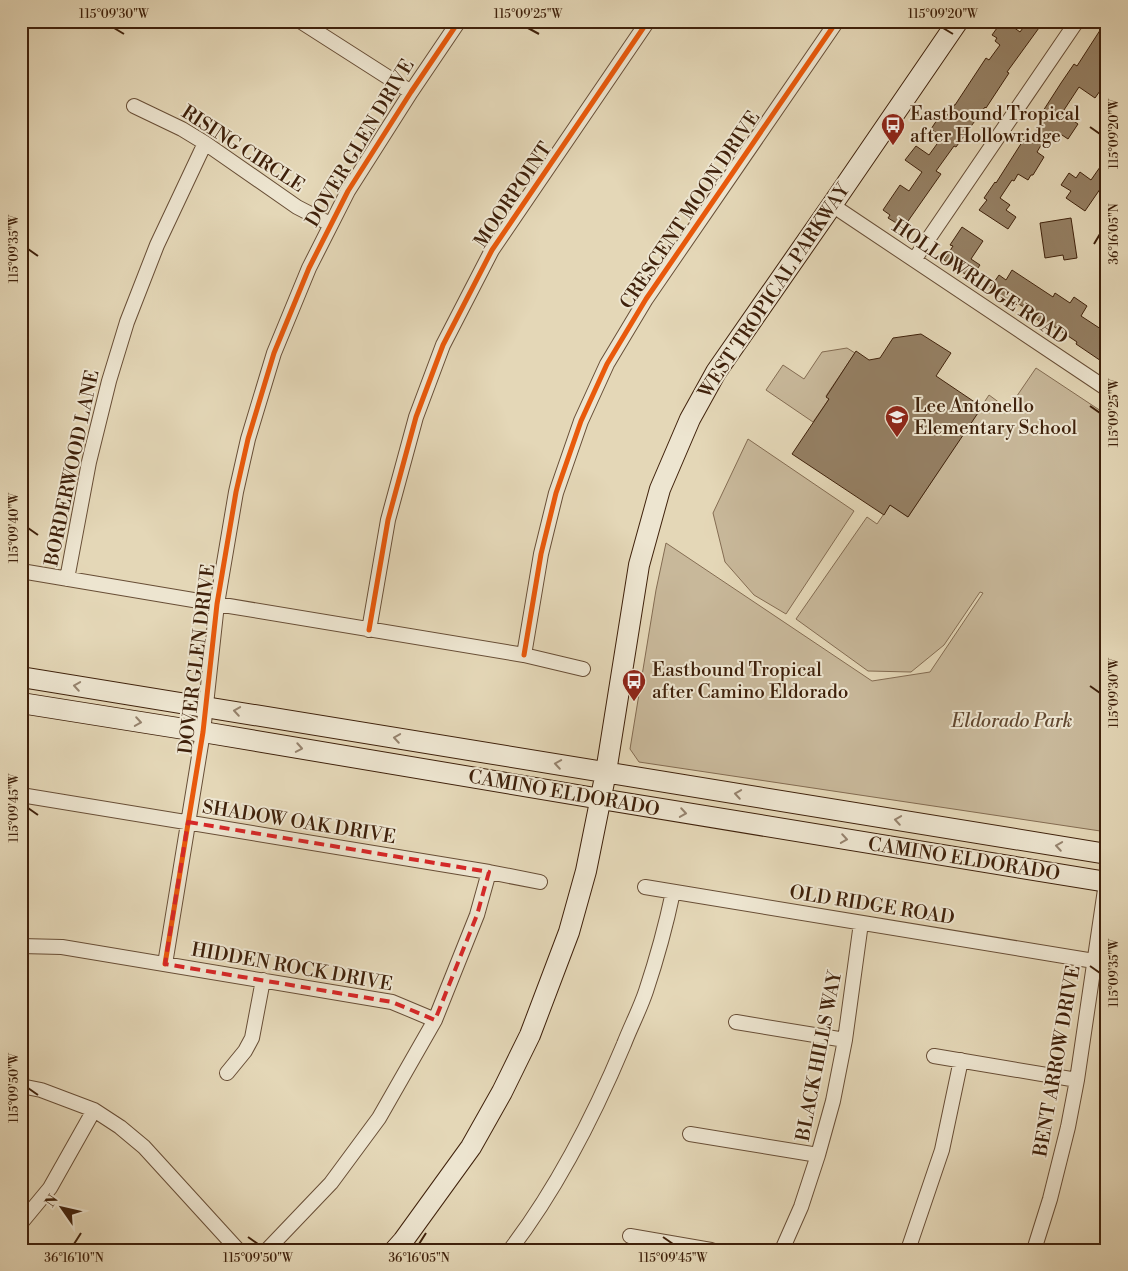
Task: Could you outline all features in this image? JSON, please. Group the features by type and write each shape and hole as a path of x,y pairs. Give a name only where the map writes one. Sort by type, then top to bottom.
{"main road":[{"name":"WEST TROPICAL PARKWAY","path":"404,1247 471,1147 502,1092 530,1035 569,932 586,871 601,799 637,573 660,489 690,419 716,372 832,205 952,23"},
{"name":"CAMINO ELDORADO","path":"21,677 1107,854"},
{"name":"CAMINO ELDORADO","path":"21,703 1106,880"}],"street":[{"path":"300,21 411,92"},
{"name":"DOVER GLEN DRIVE","path":"165,964 204,732 217,604 236,492 248,439 274,353 309,268 348,191 411,92 460,21"},
{"name":"MOORPOINT","path":"369,630 388,520 416,417 443,346 492,250 648,21"},
{"name":"CRESCENT MOON DRIVE","path":"524,655 541,554 556,492 581,421 608,364 646,299 837,21"},
{"path":"914,260 1077,21"},
{"name":"RISING CIRCLE","path":"134,106 182,129 297,207 330,224"},
{"name":"BORDERWOOD LANE","path":"67,579 89,462 124,330 157,245 205,143"},
{"name":"HOLLOWRIDGE ROAD","path":"832,205 1107,389"},
{"path":"21,571 524,655 583,669"},
{"name":"SHADOW OAK DRIVE","path":"21,795 540,882"},
{"path":"267,1250 331,1183 379,1118 435,1020 477,915 489,872"},
{"name":"BENT ARROW DRIVE","path":"1034,1250 1050,1199 1068,1127 1077,1080 1106,880"},
{"name":"OLD RIDGE ROAD","path":"644,887 1094,961"},
{"path":"510,1250 525,1230 566,1164 606,1088 646,992 666,926 673,892"},
{"name":"BLACK HILLS WAY","path":"782,1250 802,1207 833,1101 845,1040 861,923"},
{"name":"HIDDEN ROCK DRIVE","path":"21,946 62,947 392,1002 435,1020"},
{"path":"227,1073 245,1051 252,1038 263,980"},
{"path":"736,1022 845,1040"},
{"path":"934,1056 1077,1080"},
{"path":"908,1250 942,1150 961,1060"},
{"path":"21,1086 41,1090 94,1110 120,1127 144,1147 238,1250"},
{"path":"21,1223 50,1188 94,1110"},
{"path":"690,1134 818,1155"},
{"path":"630,1236 711,1250"}],"highlighted area":[{"path":"188,822 489,872 477,915 435,1020 392,1002 165,964"}],"green space":[{"path":"847,348 855,353 826,396 829,399 813,422 766,390 783,365 804,379 822,352"},
{"name":"Eldorado Park","path":"1036,368 1107,415 1107,832 639,762 630,749 656,590 666,543 872,681 930,672 983,593 980,592 944,645 911,672 868,671 796,619 867,517 877,524 890,505 908,517 989,395 1008,409"},
{"path":"748,439 854,511 786,614 754,595 725,562 713,513"}],"building":[{"path":"1002,21 1005,21 1020,32 1028,21 1044,21 1007,72 1009,73 986,108 936,171 941,174 906,224 901,220 898,224 888,218 890,215 883,210 900,185 909,191 922,172 905,160 916,146 929,155 942,137 931,129 939,117 944,120 986,58 989,60 1000,45 995,41 997,38 992,35"},
{"path":"1106,21 1107,81 1095,98 1079,87 1062,113 1078,124 1068,139 1056,131 1051,138 1047,135 1037,152 1044,157 1033,175 1028,180 1018,174 1014,181 1012,180 1000,198 1010,205 1006,210 1016,217 1008,229 979,210 987,200 984,198 996,183 1024,139 1029,142 1048,114 1043,111 1074,64 1077,66"},
{"path":"1107,157 1107,179 1085,211 1066,198 1071,191 1061,185 1069,173 1076,178 1080,172 1091,180"},
{"path":"1071,218 1077,258 1064,260 1063,255 1045,258 1040,223"},
{"path":"962,227 983,241 971,259 980,265 971,278 944,260 953,246 950,245"},
{"path":"1012,270 1053,297 1055,293 1070,303 1074,297 1087,306 1081,316 1107,333 1107,365 1053,326 1051,329 1032,316 1034,313 1017,303 1016,305 990,288 999,275 1006,280"},
{"path":"921,334 951,353 936,376 982,407 908,517 890,505 884,515 792,454 829,399 826,397 856,351 869,360 880,358 893,338"}],"cycle path":[{"path":"165,964 203,732 217,604 236,492 248,439 274,353 309,268 348,191 459,21"},
{"path":"369,630 388,520 416,417 443,345 492,250 648,21"},
{"path":"524,655 541,554 556,493 581,421 607,364 646,299 837,21"}],"place":[{"name":"Eastbound Tropical after Hollowridge","path":"893,146"},
{"name":"Lee Antonello Elementary School","path":"897,438"},
{"name":"Eastbound Tropical after Camino Eldorado","path":"634,702"}]}
